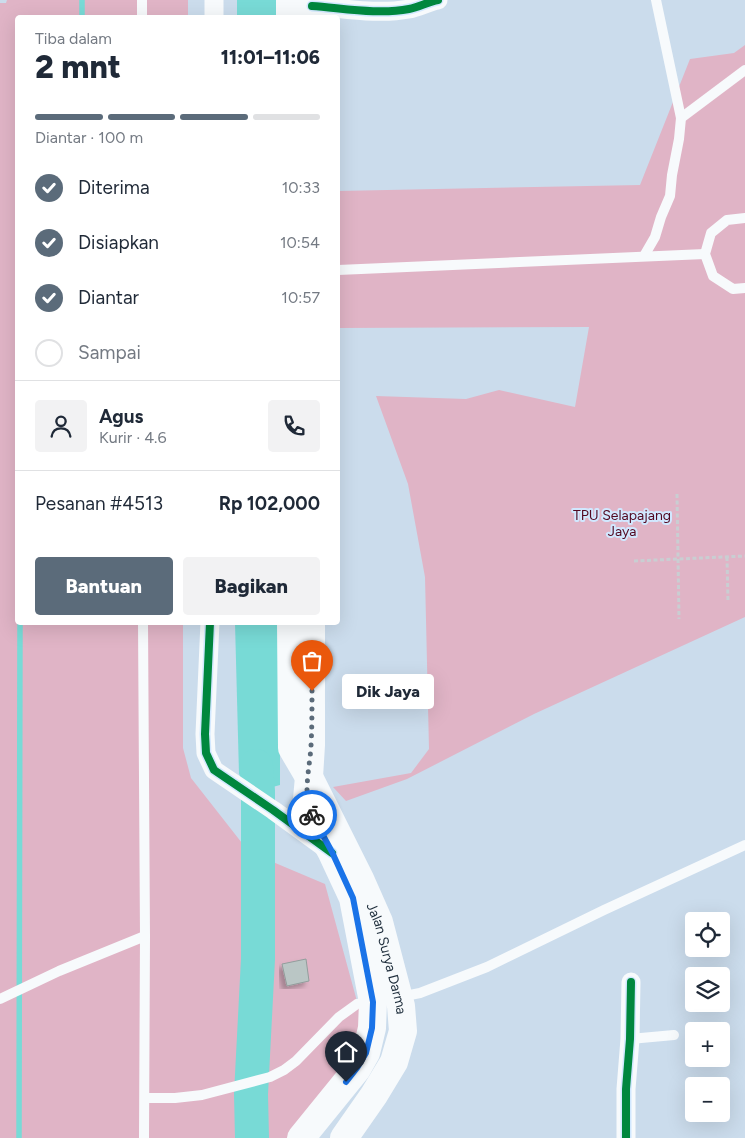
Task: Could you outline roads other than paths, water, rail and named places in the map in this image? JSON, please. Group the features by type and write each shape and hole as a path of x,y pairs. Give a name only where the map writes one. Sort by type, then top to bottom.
{"main road":[{"name":"Jalan Surya Darma","path":"291,625 292,748 309,777 360,879 379,922 401,1006 403,1031 394,1062 344,1138"},
{"path":"301,1138 357,1068 366,1053 372,1028 373,1002 353,898 332,852 309,810 307,799 311,745 311,625"}],"street":[{"path":"214,0 214,15"},
{"path":"303,8 375,11 409,9 438,0"},
{"path":"210,625 204,734 206,753 214,770 332,852"},
{"path":"626,1138 626,1088 630,1039 631,982"}],"lane":[{"path":"142,0 142,15"},
{"path":"644,256 655,237 660,218 670,196 679,139 680,118 656,0"},
{"path":"680,118 745,70"},
{"path":"745,218 727,220 711,233 705,254 713,276 733,289 745,288"},
{"path":"340,270 705,254"},
{"path":"143,625 144,1138"},
{"path":"144,1098 175,1098 202,1095 270,1077 296,1061 339,1017 356,1004 420,993 487,967 604,910 745,845"},
{"path":"0,999 145,936"},
{"path":"630,1039 674,1035"}],"waterway":[{"path":"82,0 82,15"},
{"path":"19,1138 20,625"},
{"path":"252,1138 251,1094 258,959 258,791 256,766"}],"place":[{"name":"Dik Jaya","path":"312,691"}],"park label":[{"name":"TPU Selapajang Jaya","path":"622,524"}]}
